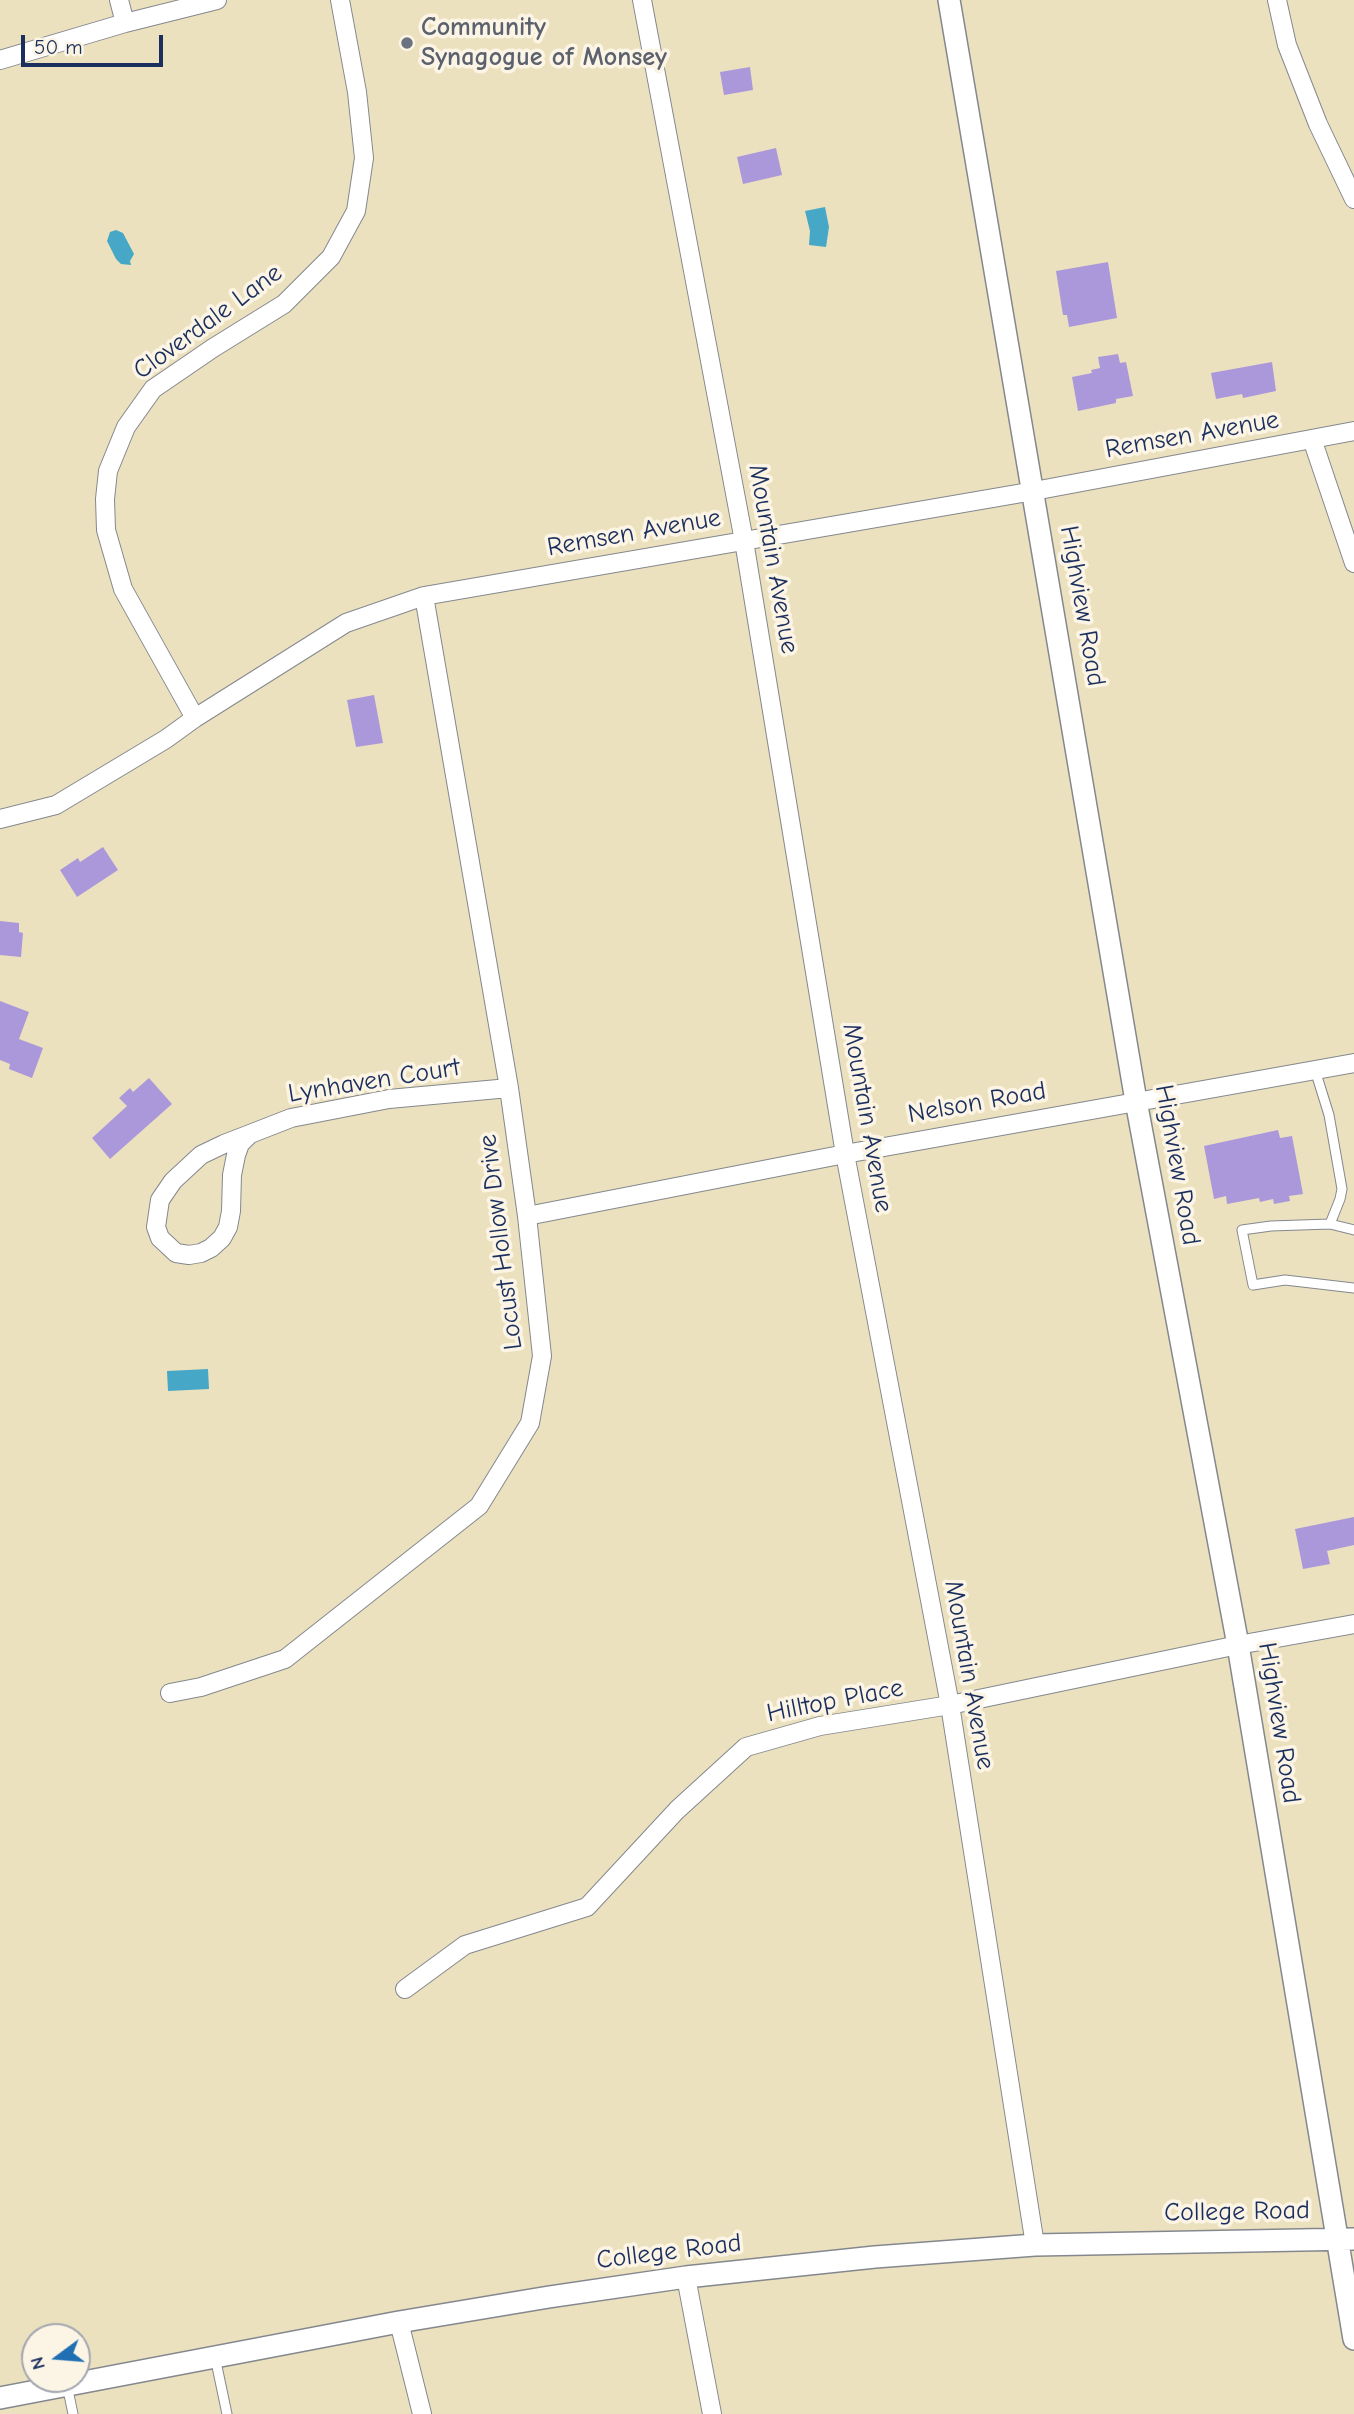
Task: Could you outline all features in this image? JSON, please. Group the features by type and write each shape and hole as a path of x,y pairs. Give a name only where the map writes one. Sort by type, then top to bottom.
{"street":[{"path":"119,0 125,23"},
{"path":"0,60 125,23 217,0"},
{"name":"Cloverdale Lane","path":"195,718 123,589 106,530 108,471 126,427 153,389 284,304 331,257 356,211 365,158 357,92 340,0"},
{"name":"Mountain Avenue","path":"642,0 744,541 845,1154 950,1705 1035,2245"},
{"name":"Highview Road","path":"948,0 1034,491 1136,1101 1345,2238 1354,2339"},
{"path":"1277,0 1287,45 1318,124 1352,192"},
{"name":"Remsen Avenue","path":"0,819 55,805 143,754 346,623 424,596 1034,491 1354,430"},
{"path":"1312,439 1354,563"},
{"name":"Locust Hollow Drive","path":"170,1693 201,1687 285,1659 479,1506 530,1423 542,1356 527,1216 509,1088 424,596"},
{"name":"Nelson Road","path":"527,1216 845,1154 1354,1063"},
{"name":"Lynhaven Court","path":"250,1135 240,1144 236,1155 231,1211 228,1227 222,1238 201,1253 176,1253 160,1238 156,1227 160,1200 173,1181 201,1155 223,1144 291,1118 389,1099 509,1088"},
{"name":"Hilltop Place","path":"405,1989 464,1945 587,1907 677,1810 746,1747 820,1726 950,1705 1238,1645 1354,1624"},
{"name":"College Road","path":"91,2380 399,2322 686,2277 864,2258 1035,2245 1345,2238"},
{"path":"686,2277 712,2414"},
{"path":"399,2322 422,2414"},
{"name":"College Road","path":"0,2398 26,2393"}],"lane":[{"path":"1315,1069 1329,1115 1342,1189 1330,1224"},
{"path":"1354,1230 1330,1224 1242,1230 1253,1285 1285,1280 1354,1288"},
{"path":"215,2357 227,2414"},
{"path":"69,2393 73,2414"}],"water":[{"path":"825,207 829,227 826,247 809,245 810,231 805,211"},
{"path":"116,230 123,233 134,254 131,265 121,264 116,259 107,241 110,232"},
{"path":"208,1369 209,1389 168,1391 167,1371"}],"building":[{"path":"750,67 753,90 724,95 720,72"},
{"path":"776,148 782,175 743,184 737,157"},
{"path":"1108,262 1117,318 1069,327 1067,315 1063,315 1056,271"},
{"path":"1118,354 1120,363 1126,362 1133,396 1116,399 1116,403 1078,411 1072,377 1092,373 1091,370 1100,368 1098,357"},
{"path":"1272,362 1276,391 1243,398 1242,394 1216,399 1211,373"},
{"path":"374,695 383,743 356,747 347,700"},
{"path":"103,847 118,870 77,897 60,870 78,858 80,862"},
{"path":"0,921 19,923 19,932 23,933 21,957 0,955"},
{"path":"0,1001 29,1012 19,1039 43,1048 32,1078 9,1069 10,1064 0,1060"},
{"path":"149,1078 172,1104 110,1159 92,1138 127,1106 119,1098 130,1088 133,1092"},
{"path":"1278,1130 1280,1138 1292,1136 1303,1194 1289,1196 1290,1201 1274,1204 1273,1199 1260,1202 1259,1198 1227,1204 1226,1196 1214,1199 1204,1146"},
{"path":"1354,1517 1354,1545 1327,1551 1330,1564 1303,1569 1295,1529"}],"place":[{"name":"Community Synagogue of Monsey","path":"407,43"}]}
